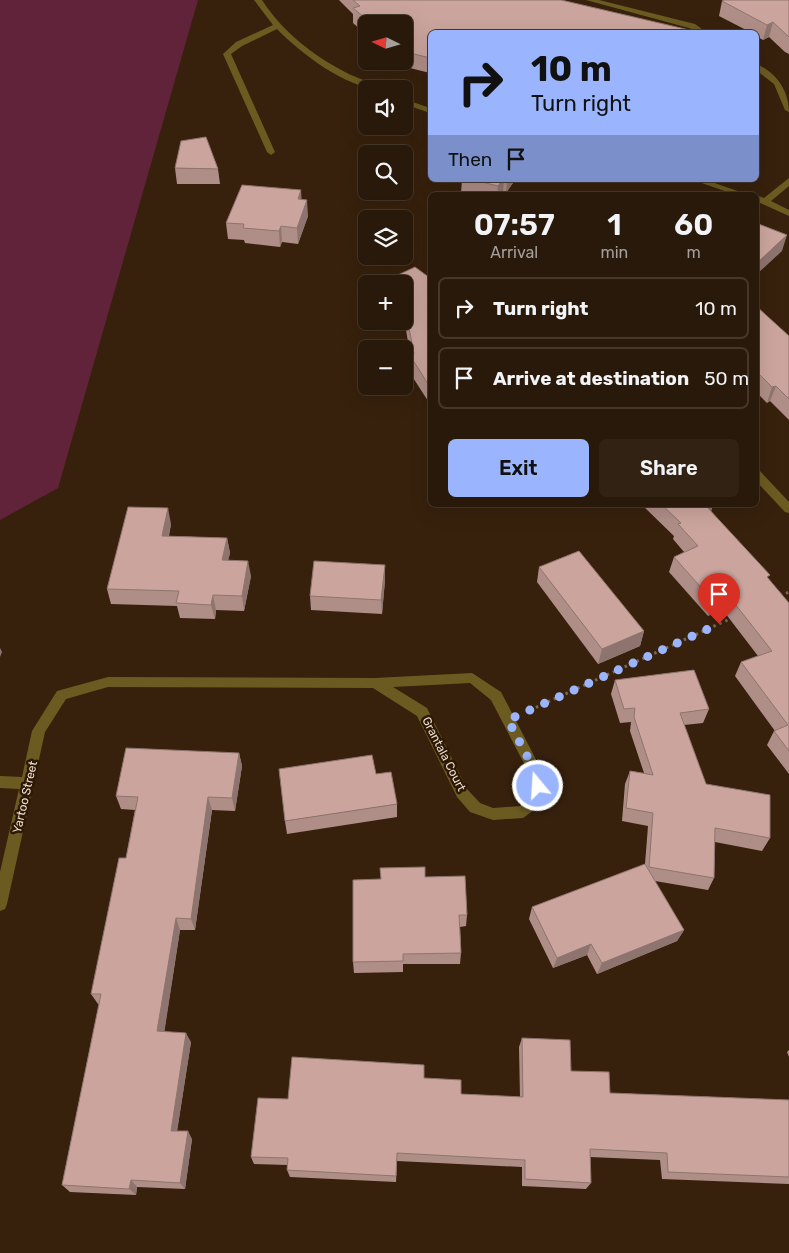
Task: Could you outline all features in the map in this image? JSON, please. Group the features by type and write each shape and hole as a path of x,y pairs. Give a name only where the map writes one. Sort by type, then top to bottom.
{"street":[{"path":"258,0 266,15 299,48 358,81"},
{"path":"590,0 692,26 699,30"},
{"path":"612,5 618,0"},
{"path":"271,152 227,54 239,44 278,26"},
{"path":"759,69 776,83 789,110"},
{"path":"413,104 428,110"},
{"path":"766,201 789,181"},
{"path":"703,182 735,192"},
{"path":"759,199 789,213"},
{"path":"759,477 789,509"},
{"name":"Grantala Court","path":"62,695 108,682 375,683 472,678 496,696 537,775 540,798 523,812 492,814 475,808 462,793 422,712 375,683"},
{"name":"Yartoo Street","path":"0,904 39,731 62,695"},
{"path":"0,782 28,782"}],"path":[{"path":"771,600 789,592"},
{"path":"508,720 735,617"}],"shaded area":[{"path":"0,0 198,0 58,488 0,520"}],"building":[{"path":"353,0 561,0 689,30 428,30 428,58 413,54 413,15 361,15 353,8 360,6"},
{"path":"789,0 789,37 773,22 767,25 722,1"},
{"path":"206,137 218,169 175,168 181,141"},
{"path":"482,182 501,182 498,186"},
{"path":"242,185 301,190 298,199 307,200 297,228 281,226 279,231 243,228 244,224 226,223"},
{"path":"759,224 787,235 759,261"},
{"path":"415,267 428,277 428,384 413,360 413,340 411,340 409,330 413,330 413,275 398,275"},
{"path":"759,309 789,336 789,399 776,386 772,387 759,374"},
{"path":"128,507 168,508 162,536 227,538 222,560 248,561 242,596 213,595 211,605 176,603 179,591 107,589"},
{"path":"664,507 707,507 770,575 767,577 789,603 789,751 774,731 788,725 741,662 772,651 728,595 713,601 674,557 698,546 678,524 681,523"},
{"path":"579,551 644,631 602,649 539,567"},
{"path":"314,561 385,565 381,600 310,596"},
{"path":"694,670 709,709 680,713 706,784 770,795 770,838 715,828 714,878 649,867 653,813 626,808 630,771 653,775 634,717 635,708 624,709 615,680"},
{"path":"126,748 239,753 232,798 208,797 191,919 176,918 157,1031 186,1033 171,1131 188,1131 180,1183 131,1180 129,1189 62,1185 101,994 91,994 119,858 126,858 138,797 116,796"},
{"path":"372,755 376,774 391,772 397,804 285,821 279,769"},
{"path":"645,864 684,930 602,963 591,944 557,958 532,907"},
{"path":"425,867 425,877 465,876 467,915 459,915 461,953 403,954 403,961 353,962 353,880 381,879 380,868"},
{"path":"522,1038 570,1040 571,1071 609,1072 610,1093 789,1100 789,1177 668,1172 667,1153 590,1149 591,1183 525,1179 525,1160 397,1153 396,1176 287,1170 288,1158 251,1157 258,1098 288,1099 292,1057 424,1065 424,1078 461,1080 461,1094 523,1097"}],"route":[{"path":"538,786 537,775 508,720 719,624"}]}
